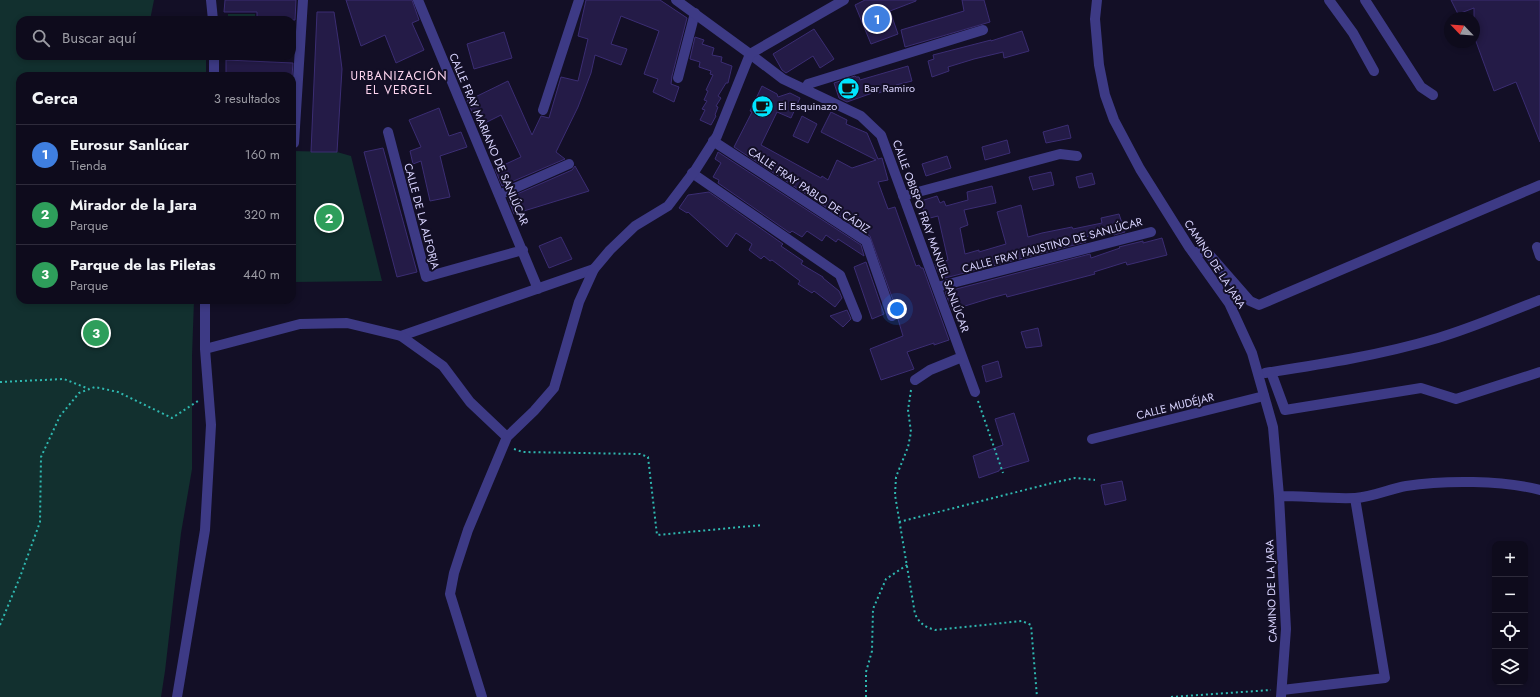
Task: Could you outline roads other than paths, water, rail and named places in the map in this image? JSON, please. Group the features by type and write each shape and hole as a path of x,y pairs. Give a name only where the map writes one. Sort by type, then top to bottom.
{"street":[{"path":"210,0 212,16"},
{"path":"296,48 304,0"},
{"name":"CALLE FRAY MARIANO DE SANLÚCAR","path":"418,0 538,288"},
{"path":"543,110 579,0"},
{"name":"CALLE OBISPO FRAY MANUEL SANLÚCAR","path":"676,0 783,79 861,116 881,135 975,392"},
{"path":"482,697 450,594 454,573 468,530 505,442 534,412 554,388 579,302 594,269 610,250 635,226 668,206 692,173 713,141 750,54 844,0"},
{"name":"CAMINO DE LA JARA","path":"1097,0 1095,19 1099,65 1105,95 1114,120 1140,169 1192,252 1229,303 1252,353 1273,427 1279,496 1286,629 1282,694"},
{"path":"1329,0 1353,33 1374,71"},
{"path":"1365,0 1421,86 1434,95"},
{"path":"678,78 695,13"},
{"path":"805,89 808,84 983,30"},
{"path":"214,60 214,72"},
{"path":"295,72 296,60"},
{"name":"CALLE DE LA ALFORJA","path":"388,132 426,277 523,250"},
{"name":"CALLE FRAY PABLO DE CÁDIZ","path":"713,141 866,241 892,316"},
{"path":"903,196 1060,154 1077,156"},
{"path":"499,195 569,164"},
{"path":"692,173 840,275 858,317"},
{"path":"1192,252 1206,252 1250,301 1259,305 1540,186"},
{"name":"CALLE FRAY FAUSTINO DE SANLÚCAR","path":"936,288 1151,232"},
{"path":"401,336 594,269"},
{"path":"1258,374 1346,360 1438,338 1501,316 1540,300"},
{"path":"178,697 205,530 211,425 205,349 205,304"},
{"path":"205,349 300,324 347,323 401,336 443,366 470,402 505,442"},
{"path":"916,380 930,370 962,357"},
{"path":"1271,372 1285,410 1421,388 1456,399 1540,372"},
{"name":"CALLE MUDÉJAR","path":"1092,439 1264,396"},
{"path":"1279,496 1355,498 1381,494 1405,486 1434,483 1524,486 1540,490"},
{"path":"1282,694 1385,678 1355,498"}],"place":[{"name":"Eurosur Sanlúcar","path":"877,19"},
{"name":"Bar Ramiro","path":"848,88"},
{"name":"El Esquinazo","path":"762,106"},
{"name":"Mirador de la Jara","path":"329,218"},
{"name":"Parque de las Piletas","path":"96,333"}],"district":[{"name":"URBANIZACIÓN EL VERGEL","path":"399,83"}]}
